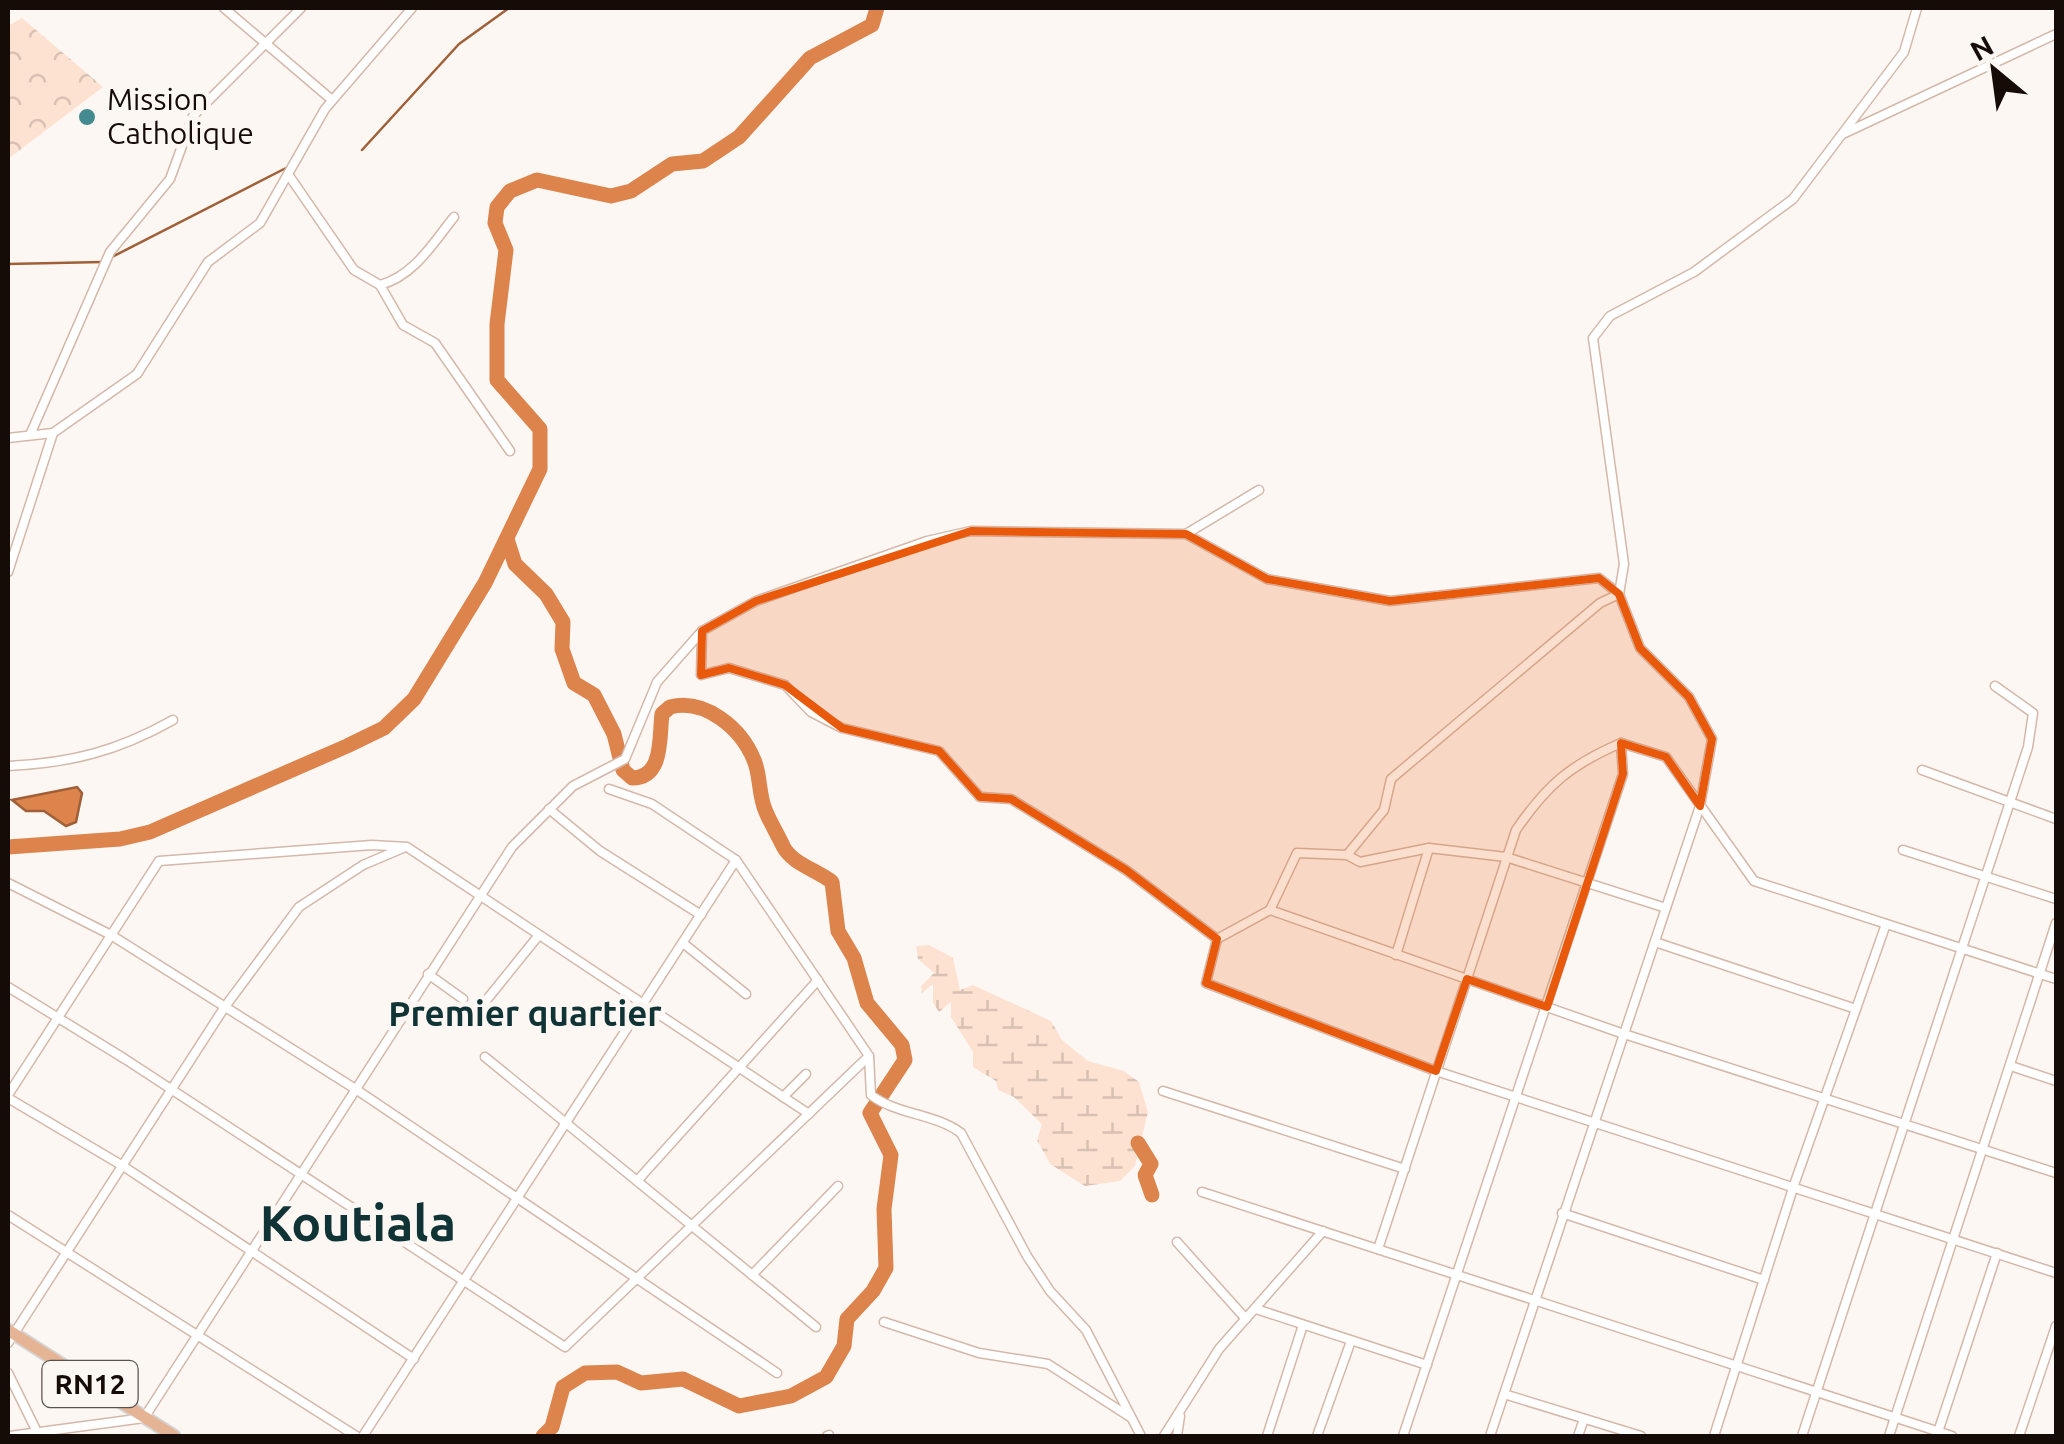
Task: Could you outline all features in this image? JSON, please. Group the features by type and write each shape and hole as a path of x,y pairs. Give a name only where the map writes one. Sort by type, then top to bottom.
{"main road":[{"name":"RN12","path":"10,1336 174,1436"}],"street":[{"path":"224,8 332,100"},
{"path":"30,435 110,252 170,179 193,116 301,8"},
{"path":"8,438 53,432 137,374 208,262 260,223 290,178 332,100 412,8"},
{"path":"1490,1436 1621,1033 1700,806 1712,739 1689,696 1640,648 1620,594 1624,564 1593,338 1610,316 1694,272 1793,199 1904,52 1917,8"},
{"path":"1841,135 2056,34"},
{"path":"290,178 354,270 380,285 408,330 436,343 510,450"},
{"path":"380,285 420,261 454,217"},
{"path":"8,572 53,432"},
{"path":"1186,534 1259,490"},
{"path":"10,1436 39,1436 144,1418 254,1254 512,846 573,786 625,759 657,682 702,631 756,601 927,541 971,530 1186,534 1267,579 1390,600 1599,578 1620,594"},
{"path":"1348,855 1384,810 1392,779 1600,604 1620,594"},
{"path":"702,631 702,675 730,668 785,685 811,712 842,728 940,751 980,797 1011,799 1126,870 1217,939"},
{"path":"1802,1436 2028,747 2033,713 1995,686"},
{"path":"8,766 50,764 126,746 174,720"},
{"path":"1403,1436 1623,774 1621,743"},
{"path":"1378,1250 1516,830 1543,790 1593,755 1621,743 1666,757 1754,880 2056,979"},
{"path":"1922,770 2056,819"},
{"path":"609,789 652,804 736,860 870,1056 870,1095 881,1103 948,1123 961,1133 1027,1256 1050,1291 1086,1330 1140,1436"},
{"path":"549,809 600,851 701,915"},
{"path":"414,1359 123,1166 8,1097 159,861 310,847 407,847 808,1114"},
{"path":"10,1336 224,1008 298,907 363,865 407,847"},
{"path":"1666,908 1506,857 1429,848 1360,862 1348,855 1297,853 1270,910 1217,939 1206,983 1436,1071 1874,1211 2056,1274"},
{"path":"1396,955 1429,848"},
{"path":"1902,850 2056,900"},
{"path":"8,1215 360,1436 414,1359 736,860"},
{"path":"8,883 112,935 356,1090 776,1373"},
{"path":"1270,910 1621,1033 1902,1126 2056,1172"},
{"path":"1890,1436 2056,923"},
{"path":"1714,1436 1794,1185 1886,924"},
{"path":"480,1008 539,934"},
{"path":"1655,942 1856,1009"},
{"path":"683,943 746,994"},
{"path":"428,974 463,998"},
{"path":"636,1180 818,980"},
{"path":"8,988 172,1090 564,1347 870,1056"},
{"path":"485,1057 816,1327"},
{"path":"2011,1066 2056,1081"},
{"path":"783,1097 806,1074"},
{"path":"1164,1091 1404,1169"},
{"path":"752,1275 838,1186"},
{"path":"1202,1192 1952,1436"},
{"path":"1562,1214 1764,1280"},
{"path":"1164,1436 1219,1350 1322,1231"},
{"path":"1176,1242 1246,1319"},
{"path":"1938,1432 1998,1253"},
{"path":"1256,1309 1427,1365"},
{"path":"884,1322 980,1354 1048,1364 1130,1417"},
{"path":"1268,1436 1304,1325"},
{"path":"2018,1436 2056,1326"},
{"path":"1317,1436 1350,1340"},
{"path":"8,1373 39,1436"},
{"path":"1504,1394 1642,1436"},
{"path":"1177,1436 1181,1412"},
{"path":"1578,1436 1584,1419"}],"highlighted area":[{"path":"971,531 1186,534 1267,579 1390,601 1599,578 1619,594 1640,648 1689,697 1712,739 1700,806 1666,757 1621,743 1623,774 1547,1007 1467,979 1436,1071 1206,983 1217,939 1126,870 1011,799 980,797 939,751 842,728 785,685 729,668 701,675 702,631 756,601"}],"green space":[{"path":"22,18 103,87 8,159 8,26"},
{"path":"929,945 953,958 960,990 973,985 1051,1021 1062,1040 1088,1061 1124,1071 1139,1082 1148,1112 1135,1166 1120,1181 1085,1186 1050,1164 1037,1140 1042,1124 1014,1097 998,1090 996,1081 973,1067 973,1052 951,1017 951,1002 939,1012 933,1003 933,984 922,993 921,986 934,973 918,959 916,946"}],"shaded area":[{"path":"77,787 82,793 76,822 66,826 44,811 26,811 12,800"}],"waterway":[{"path":"362,150 459,44 509,8"},
{"path":"8,847 120,839 150,832 384,728 414,699 485,583 540,469 540,429 497,380 497,324 506,250 495,223 497,207 510,191 537,180 611,196 631,191 672,164 703,161 739,137 810,58 872,25 877,8"},
{"path":"110,258 286,168"},
{"path":"8,264 102,262"},
{"path":"507,539 515,564 546,594 563,622 562,649 574,683 594,695 614,734 623,770 632,778 642,776 655,764 662,714 670,707 683,705 709,711 740,737 754,760 763,806 783,846 799,862 832,882 838,931 854,958 867,1003 902,1045 905,1060 870,1113 891,1155 884,1209 886,1268 873,1291 847,1319 844,1346 826,1377 791,1396 739,1406 683,1379 641,1383 617,1372 585,1373 563,1387 552,1427 543,1436"},
{"path":"1138,1143 1151,1164 1145,1175 1152,1195"}],"place":[{"name":"Mission Catholique","path":"87,117"}],"district":[{"name":"Premier quartier","path":"525,1014"},
{"name":"Koutiala","path":"358,1223"}]}
